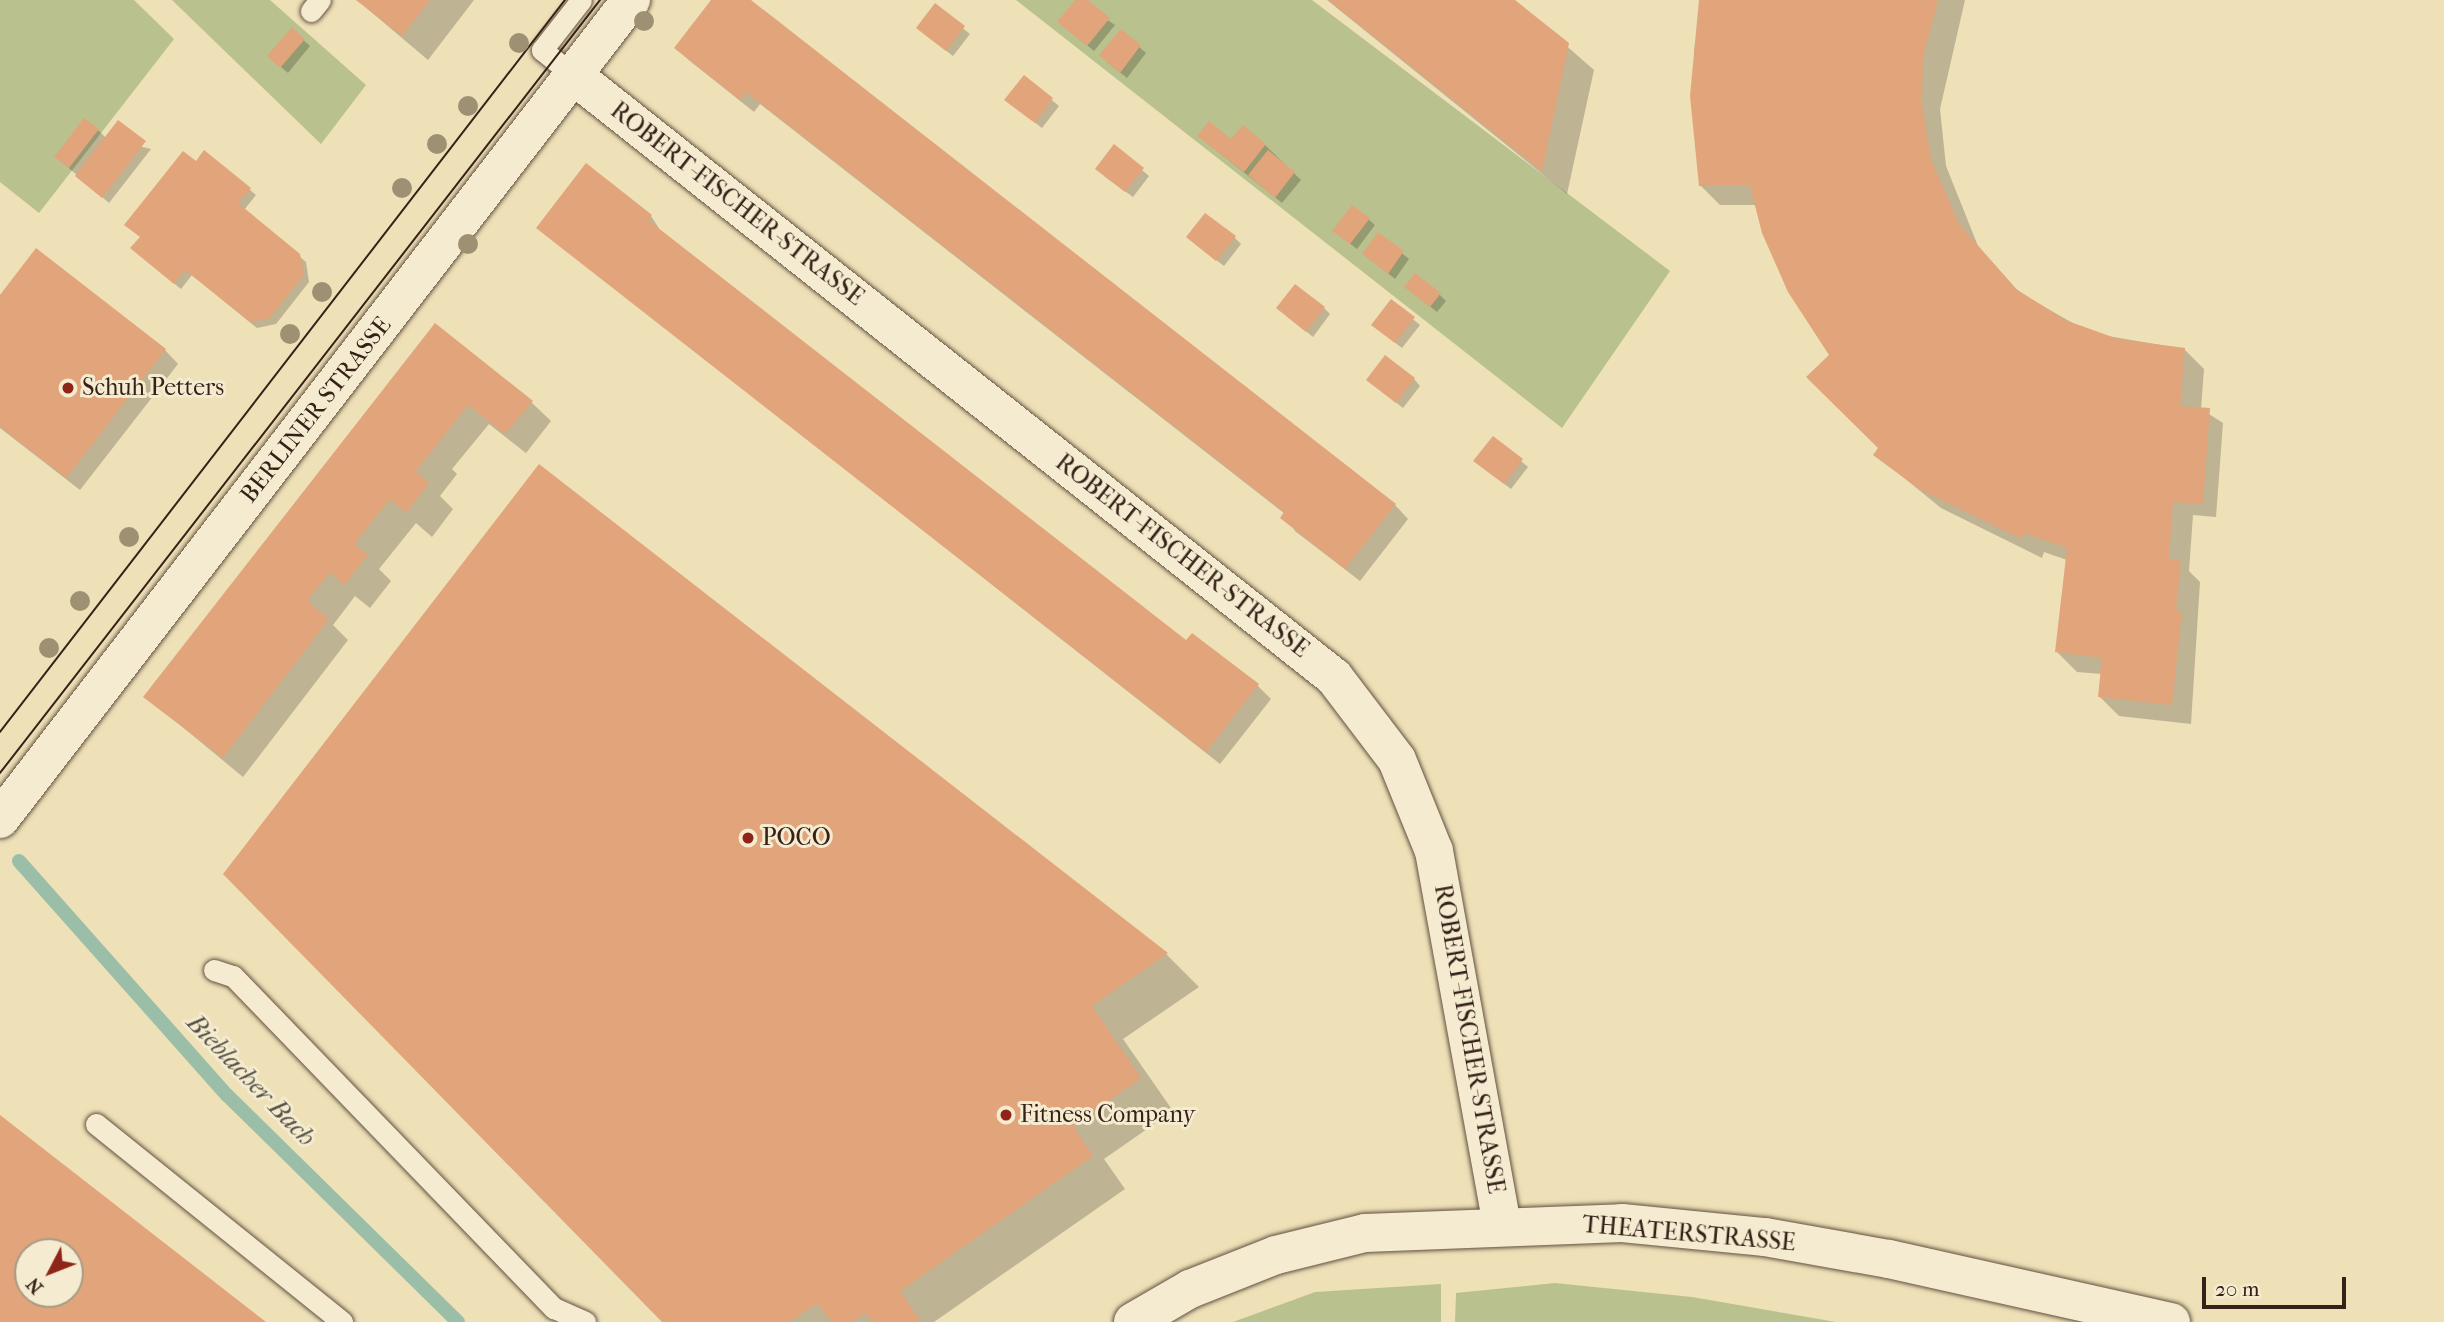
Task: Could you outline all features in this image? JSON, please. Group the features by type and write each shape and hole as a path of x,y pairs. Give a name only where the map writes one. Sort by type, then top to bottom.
{"main road":[{"name":"BERLINER STRASSE","path":"0,819 631,0"},
{"name":"ROBERT-FISCHER-STRASSE","path":"573,75 1334,677 1397,760 1434,851 1502,1224"},
{"name":"THEATERSTRASSE","path":"1133,1322 1190,1289 1276,1255 1365,1233 1502,1224 1622,1223 1765,1237 2171,1322"}],"lane":[{"path":"573,75 542,50 581,0"},
{"path":"215,970 233,976 554,1308 585,1322"},
{"path":"96,1124 342,1322"}],"green space":[{"path":"0,0 134,0 174,39 39,213 0,182"},
{"path":"172,0 270,0 366,85 321,144"},
{"path":"1016,0 1312,0 1670,271 1562,428"},
{"path":"1555,1283 1692,1297 1836,1322 1455,1322 1456,1293"},
{"path":"1441,1284 1441,1322 1233,1322 1315,1292"}],"building":[{"path":"356,0 430,0 402,36"},
{"path":"711,0 751,0 1396,504 1345,569 1280,518 1284,512 746,92 740,100 674,48"},
{"path":"1075,0 1088,0 1110,18 1087,46 1057,22"},
{"path":"1328,0 1515,0 1569,43 1542,171"},
{"path":"1699,0 1938,0 1923,58 1922,104 1931,159 1959,224 2016,289 2065,320 2118,339 2185,348 2180,406 2210,408 2203,504 2173,502 2169,559 2181,561 2176,610 2182,611 2172,705 2098,697 2102,658 2055,652 2067,548 2024,533 2022,539 1919,489 1873,455 1878,448 1806,377 1829,355 1788,292 1762,233 1750,186 1699,186 1690,96"},
{"path":"935,3 965,26 946,51 916,28"},
{"path":"292,27 305,39 280,68 267,56"},
{"path":"1121,29 1141,45 1120,73 1099,55"},
{"path":"1024,75 1053,98 1035,123 1004,100"},
{"path":"84,118 99,129 69,168 54,157"},
{"path":"118,120 146,141 102,198 75,176"},
{"path":"1209,121 1231,139 1243,125 1266,144 1244,172 1197,136"},
{"path":"1114,144 1144,168 1125,192 1095,169"},
{"path":"204,150 251,188 238,203 300,254 304,275 270,318 250,322 185,270 174,284 130,248 140,237 124,225 183,151 196,161"},
{"path":"1268,150 1295,172 1275,198 1248,175"},
{"path":"586,163 652,215 648,220 1186,640 1192,633 1259,684 1206,752 536,228"},
{"path":"1352,205 1370,218 1350,244 1332,231"},
{"path":"1205,213 1236,236 1216,261 1186,237"},
{"path":"1378,232 1404,251 1388,274 1362,254"},
{"name":"Schuh Petters","path":"36,248 166,349 66,478 0,427 0,295"},
{"path":"1415,273 1441,293 1430,307 1404,287"},
{"path":"1295,284 1325,307 1306,332 1276,308"},
{"path":"1391,299 1415,317 1395,343 1371,325"},
{"path":"435,323 533,401 505,434 468,405 416,471 429,483 406,513 390,499 354,544 368,555 344,585 330,572 307,601 329,619 223,758 143,697"},
{"path":"1385,355 1415,378 1396,403 1366,380"},
{"path":"1493,436 1523,459 1504,484 1473,461"},
{"path":"539,464 1168,953 1092,1006 1141,1078 1073,1126 1093,1156 900,1291 921,1322 872,1322 865,1313 852,1322 832,1322 817,1303 790,1322 662,1322 223,874"},
{"path":"0,1115 266,1322 0,1322"}],"waterway":[{"name":"Bieblacher Bach","path":"19,861 227,1095 458,1322"}],"tram line":[{"path":"0,732 565,0"},
{"path":"0,773 600,0"}],"place":[{"name":"Schuh Petters","path":"68,388"},
{"name":"POCO","path":"748,838"},
{"name":"Fitness Company","path":"1006,1115"}]}
